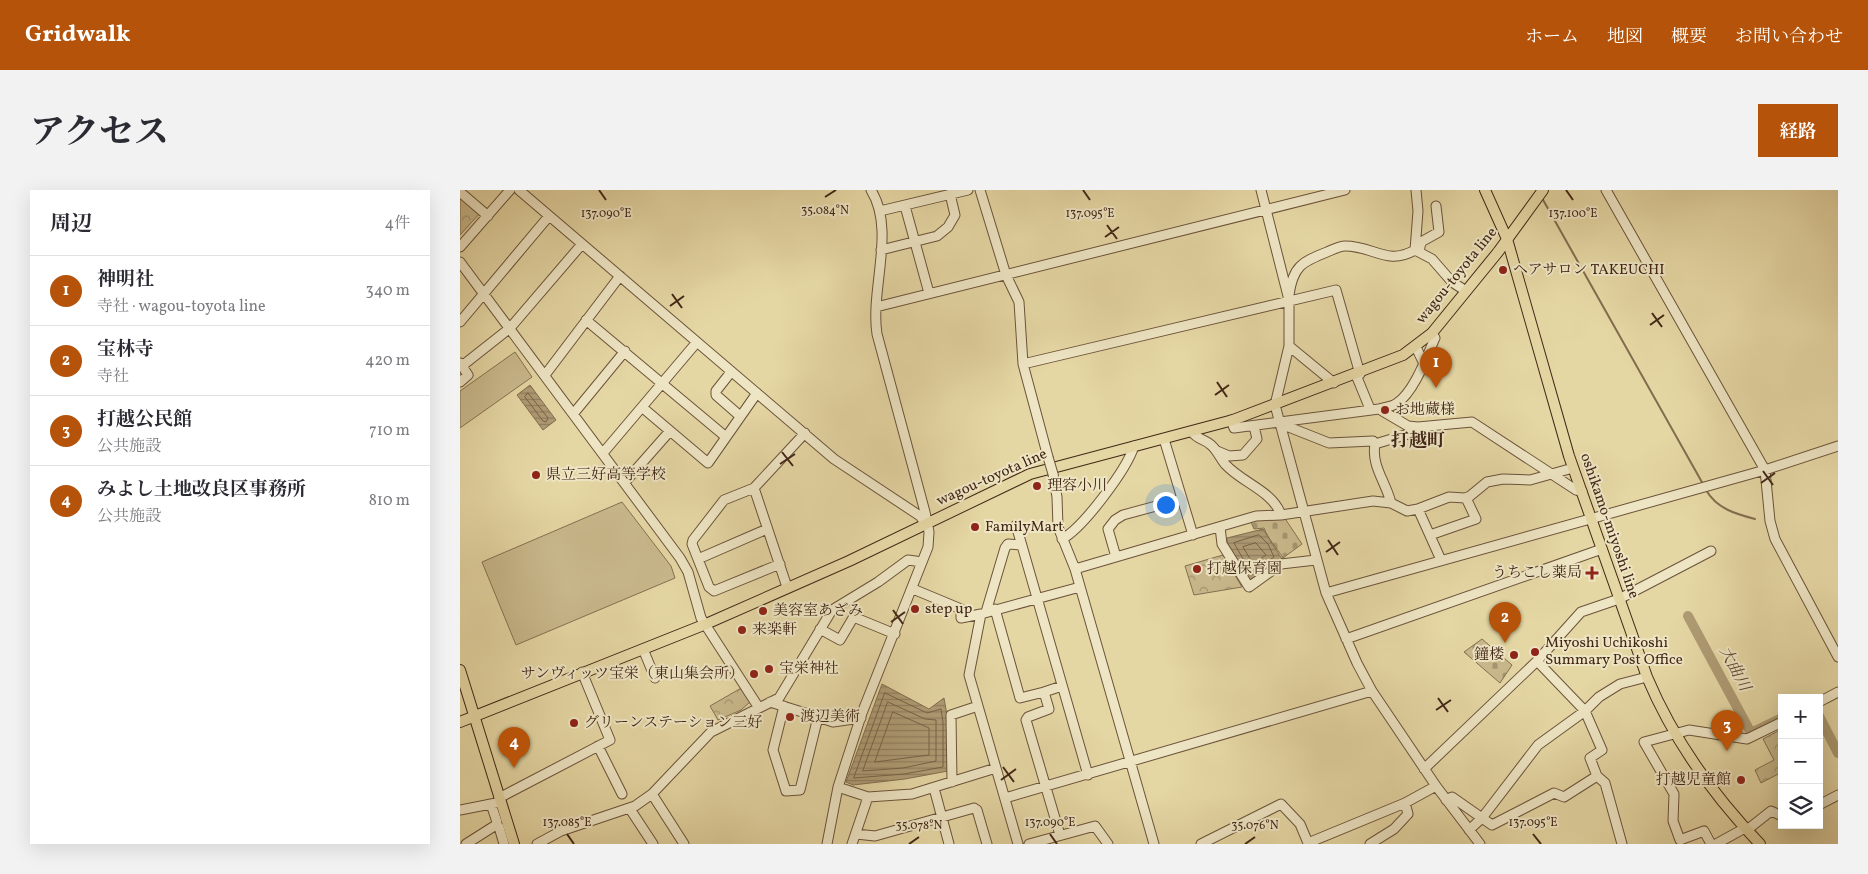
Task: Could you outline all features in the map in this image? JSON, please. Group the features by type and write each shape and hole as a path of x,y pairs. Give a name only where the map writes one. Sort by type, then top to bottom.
{"main road":[{"name":"oshikamo-miyoshi line","path":"1485,190 1507,239 1550,397 1647,677 1673,733 1720,800 1760,844"},
{"name":"wagou-toyota line","path":"460,722 706,624 926,524 1030,474 1192,432 1230,420 1334,383 1404,355 1432,333 1507,239 1543,190"},
{"path":"460,670 497,801 514,844"}],"street":[{"path":"460,247 510,190"},
{"path":"519,190 845,468 920,516 926,524 929,532 928,547 913,589 860,718 838,787 827,844"},
{"path":"871,190 880,212 880,250 876,307 879,342 926,512 926,524"},
{"path":"880,212 968,190"},
{"path":"980,190 1006,275 1019,302 1023,364 1053,474 1057,497 1058,527 1075,569 1154,844"},
{"path":"1261,190 1289,300"},
{"path":"876,307 1345,190"},
{"path":"1416,190 1418,211 1417,251"},
{"path":"1606,190 1765,470 1770,521 1775,539 1838,656"},
{"path":"460,192 488,216"},
{"path":"880,250 937,236 948,228 955,215 950,194"},
{"path":"905,206 929,294"},
{"path":"1436,206 1439,232 1421,242 1417,251 1403,257 1393,258 1365,248 1343,246 1305,260 1299,266 1293,278 1289,300 1290,346 1277,389 1275,405 1326,593 1346,639 1372,691 1424,769 1480,844"},
{"path":"460,322 549,216"},
{"path":"460,382 468,375 461,364 510,328 582,244"},
{"path":"1417,251 1432,259 1452,282 1466,291"},
{"path":"460,262 604,453 680,558 688,572 697,611 759,708"},
{"path":"545,375 620,276"},
{"path":"1023,364 1336,290 1358,374 1381,409 1408,426 1418,427 1472,422 1576,490 1582,491"},
{"path":"586,320 664,383 726,437"},
{"path":"1230,420 1234,428 1381,409 1403,399 1424,364 1435,338 1432,333"},
{"path":"604,453 697,342"},
{"path":"1290,346 1334,383"},
{"path":"1416,347 1424,364"},
{"path":"574,413 625,351"},
{"path":"732,372 716,391 716,394 740,416"},
{"path":"643,408 708,462 757,393"},
{"path":"1281,423 1329,443 1373,441 1375,444"},
{"path":"1217,451 1228,456 1243,455 1258,439 1254,426"},
{"path":"1375,444 1415,432 1418,427"},
{"path":"625,482 670,431"},
{"path":"1192,432 1196,438 1208,442 1242,480 1275,502 1281,516"},
{"path":"780,564 714,591 709,587 693,540 724,500 754,488 805,434"},
{"path":"1164,439 1192,535"},
{"path":"1375,444 1374,452 1377,471 1388,490 1391,503"},
{"path":"1062,539 1072,534 1110,487 1134,446"},
{"path":"1326,593 1765,470 1838,446"},
{"path":"1075,569 1256,516 1281,516 1366,502 1391,503 1407,510 1418,509 1450,497 1466,498 1487,482 1503,479 1530,480 1574,468"},
{"path":"754,488 787,588"},
{"path":"1430,536 1476,520 1466,498"},
{"path":"1116,557 1108,529 1115,520 1123,515 1182,499"},
{"path":"1418,509 1441,560"},
{"path":"1016,525 1088,775"},
{"path":"1220,527 1222,544 1249,587 1281,564 1316,560"},
{"path":"698,559 768,529"},
{"path":"1018,844 969,675 983,613 1005,548 1008,544 1021,545"},
{"path":"1346,639 1602,550"},
{"path":"1424,769 1537,661 1580,612 1619,598 1711,551"},
{"path":"539,842 562,831 630,809 652,794 710,732 779,698 832,610 878,582 908,560 922,562"},
{"path":"913,589 961,609 961,618 1080,587"},
{"path":"995,609 1020,698 1062,686"},
{"path":"820,629 840,640 853,618 856,618 895,634"},
{"path":"643,649 655,678"},
{"path":"1537,661 1585,711 1602,750 1590,758 1597,776 1605,783 1622,844"},
{"path":"460,810 497,801 610,740 582,672"},
{"path":"1469,830 1482,818 1538,745 1585,711 1599,697 1620,684 1647,677"},
{"path":"1005,798 1372,691"},
{"path":"1044,692 1049,709 1028,717 1026,720 1060,836"},
{"path":"1823,700 1838,692"},
{"path":"770,702 833,722 860,718"},
{"path":"784,706 773,750 786,791 800,790 818,717"},
{"path":"952,782 951,715 978,706"},
{"path":"1711,844 1704,831 1680,840 1672,821 1674,794 1644,742 1689,730 1747,739 1778,724"},
{"path":"598,746 622,794"},
{"path":"838,787 868,797 912,794 996,768"},
{"path":"1446,800 1452,797 1492,825 1554,793 1564,797 1597,776"},
{"path":"1201,844 1281,804 1300,824 1308,843 1405,803 1436,786"},
{"path":"934,788 949,844"},
{"path":"652,794 684,844"},
{"path":"1823,803 1838,795"},
{"path":"852,844 868,797"},
{"path":"466,844 498,822 497,801"},
{"path":"1370,844 1394,829 1408,814 1405,803"},
{"path":"856,834 875,836 976,808 987,844"},
{"path":"630,809 653,844"},
{"path":"1716,844 1746,829 1771,811 1778,814"},
{"path":"496,824 499,827 504,844"},
{"path":"1028,844 1095,826 1108,844"}],"green space":[{"path":"460,196 481,212 460,235"},
{"path":"515,352 532,377 460,428 460,391"},
{"path":"622,502 671,566 675,578 516,645 482,562"},
{"path":"1284,517 1302,544 1283,558 1264,528 1254,529 1250,520"},
{"path":"1223,555 1242,587 1194,595 1185,566"},
{"path":"1482,639 1512,665 1500,683 1464,652"},
{"path":"743,687 750,702 741,710 718,720 710,706"},
{"path":"1778,731 1778,774 1761,783 1755,770 1774,760 1763,739"}],"water":[{"path":"530,385 556,420 543,430 517,395"},
{"path":"1263,529 1282,559 1250,580 1247,579 1227,542 1227,538"},
{"path":"882,684 929,709 944,698 948,721 948,771 905,779 853,785 846,782"}],"waterway":[{"path":"1542,198 1703,484"},
{"path":"1706,490 1721,506 1734,513 1755,519"},
{"name":"大曲川","path":"1688,616 1751,733 1778,720"},
{"name":"大曲川","path":"1823,724 1838,753"}],"place":[{"name":"ヘアサロン TAKEUCHI","path":"1503,270"},
{"name":"神明社","path":"1436,388"},
{"name":"お地蔵様","path":"1385,410"},
{"name":"県立三好高等学校","path":"536,475"},
{"name":"理容小川","path":"1037,486"},
{"name":"FamilyMart","path":"975,527"},
{"name":"打越保育園","path":"1197,569"},
{"name":"うちこし薬局","path":"1592,573"},
{"name":"step up","path":"915,609"},
{"name":"美容室あざみ","path":"763,611"},
{"name":"来楽軒","path":"742,630"},
{"name":"宝林寺","path":"1505,643"},
{"name":"Miyoshi Uchikoshi Summary Post Office","path":"1535,652"},
{"name":"鐘楼","path":"1514,655"},
{"name":"宝栄神社","path":"769,669"},
{"name":"サンヴィッツ宝栄（東山集会所）","path":"754,674"},
{"name":"渡辺美術","path":"790,717"},
{"name":"グリーンステーション三好","path":"574,723"},
{"name":"打越公民館","path":"1727,751"},
{"name":"みよし土地改良区事務所","path":"514,768"},
{"name":"打越児童館","path":"1741,780"}],"district":[{"name":"打越町","path":"1418,441"}]}
